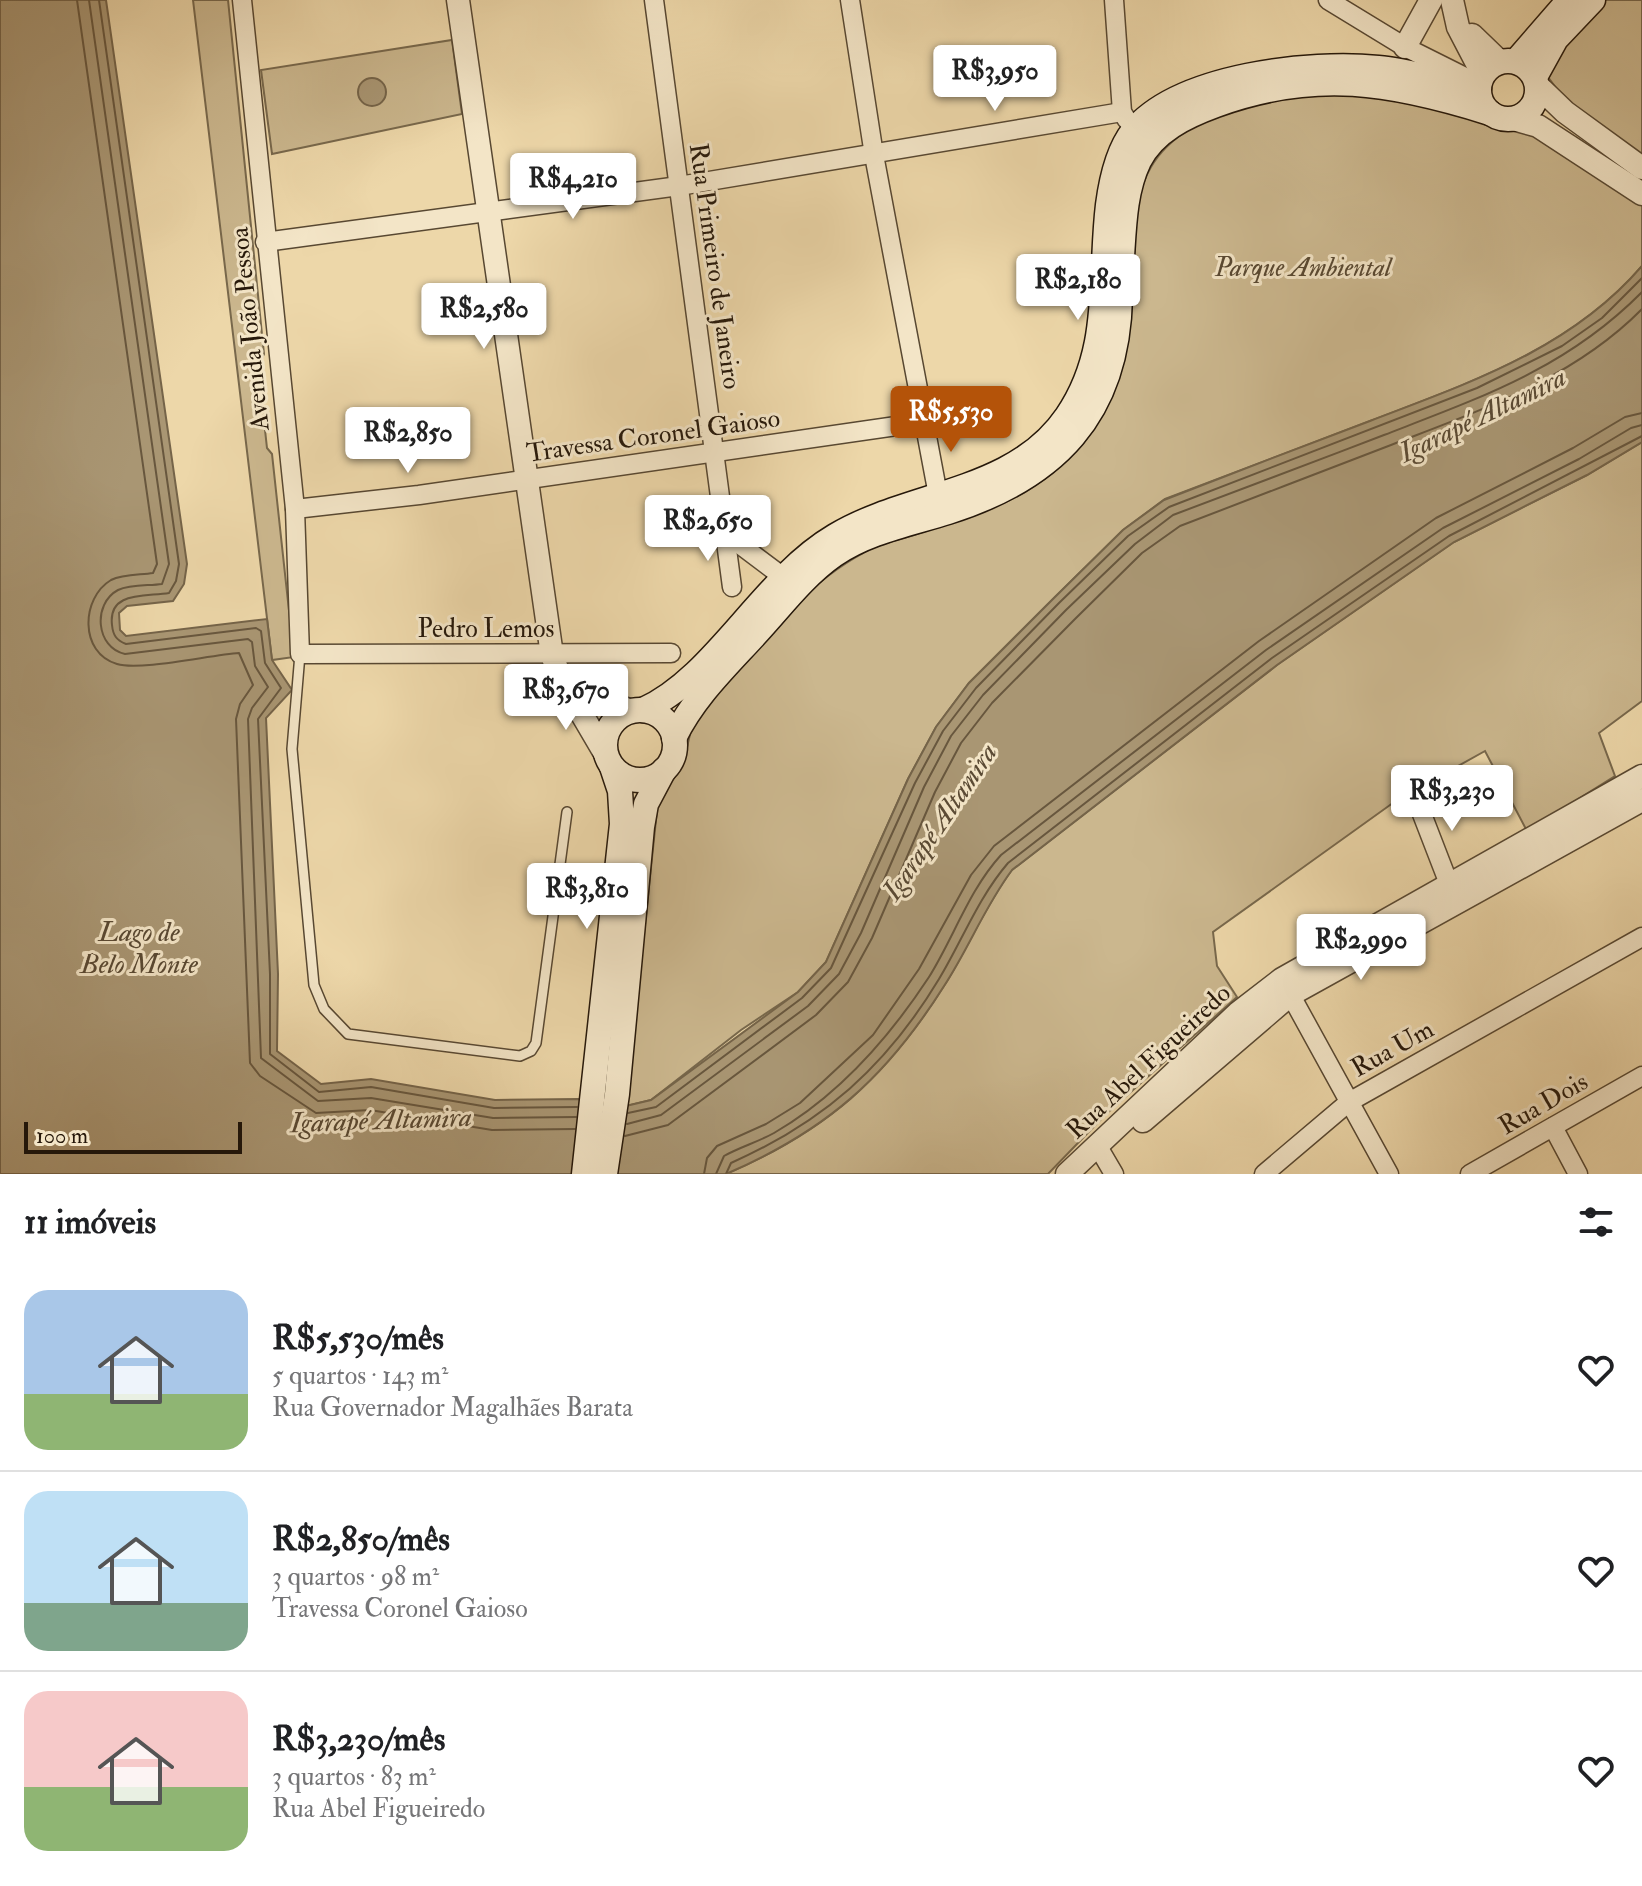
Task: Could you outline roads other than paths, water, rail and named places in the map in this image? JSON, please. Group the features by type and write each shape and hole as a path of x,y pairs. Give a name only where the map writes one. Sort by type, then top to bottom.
{"main road":[{"path":"1490,113 1481,102 1491,74 1569,0"},
{"path":"584,1174 606,1093 646,804 674,749 674,738 684,718 719,673 799,586 834,555 889,529 1011,489 1044,466 1073,437 1092,410 1112,364 1118,330 1130,185 1139,160 1149,146 1183,117 1285,85 1336,81 1378,84 1513,119 1529,111 1537,82 1556,39 1593,0"},
{"path":"605,1174 606,1093 622,824 620,791 610,762 606,734 620,716 682,685 783,577 811,552 853,525 998,473 1035,451 1067,416 1094,362 1104,316 1108,205 1128,121 1174,100 1286,67 1338,64 1491,74 1537,82"},
{"path":"637,710 663,719 674,738"},
{"path":"610,762 631,779 643,779 664,770"}],"street":[{"name":"Avenida João Pessoa","path":"242,0 295,509 300,654"},
{"path":"458,0 552,655 564,685 610,762"},
{"name":"Rua Primeiro de Janeiro","path":"654,0 732,587"},
{"path":"850,0 874,155 938,495"},
{"path":"265,242 1128,121 1114,0"},
{"path":"1328,0 1405,47 1491,74"},
{"path":"1452,0 1458,27"},
{"path":"1460,0 1491,74"},
{"path":"1405,47 1428,5 1458,27 1491,74"},
{"path":"1537,82 1565,112 1642,168"},
{"path":"1513,119 1538,126 1642,194"},
{"name":"Travessa Coronel Gaioso","path":"295,509 526,480 924,422"},
{"path":"726,534 783,577"},
{"name":"Pedro Lemos","path":"300,654 671,653"},
{"path":"564,685 637,710"},
{"name":"Rua Abel Figueiredo","path":"1087,1174 1249,1027 1286,987 1449,884 1642,776"},
{"path":"1415,796 1449,884"},
{"name":"Rua Abel Figueiredo","path":"1286,987 1642,800"},
{"name":"Rua Um","path":"1264,1174 1349,1102 1642,937"},
{"path":"1286,987 1389,1174"},
{"name":"Rua Dois","path":"1470,1174 1642,1076"},
{"path":"1553,1127 1578,1174"},
{"name":"Rua Abel Figueiredo","path":"1067,1174 1105,1159"}],"lane":[{"path":"300,654 292,749 314,985 324,1009 348,1034 520,1056 531,1051 536,1043 567,812"}],"water":[{"path":"0,0 106,0 187,564 184,584 173,601 127,606 119,613 120,630 126,636 267,619 272,660 292,690 266,718 278,974 277,1051 321,1084 371,1079 495,1100 578,1099 626,1106 651,1100 798,992 826,962 908,779 936,727 969,683 1123,530 1164,500 1444,392 1516,360 1583,320 1614,295 1642,266 1642,442 1587,475 1454,542 1277,665 1012,870 944,986 900,1048 876,1075 824,1120 762,1157 726,1174 0,1174"},
{"path":"372,78 382,82 386,92 382,102 372,106 362,102 358,92 362,82"}],"park label":[{"name":"Parque Ambiental","path":"1303,267"}],"water label":[{"name":"Igarapé Altamira","path":"1482,414"},
{"name":"Igarapé Altamira","path":"939,821"},
{"name":"Lago de Belo Monte","path":"139,947"},
{"name":"Igarapé Altamira","path":"381,1119"}]}
